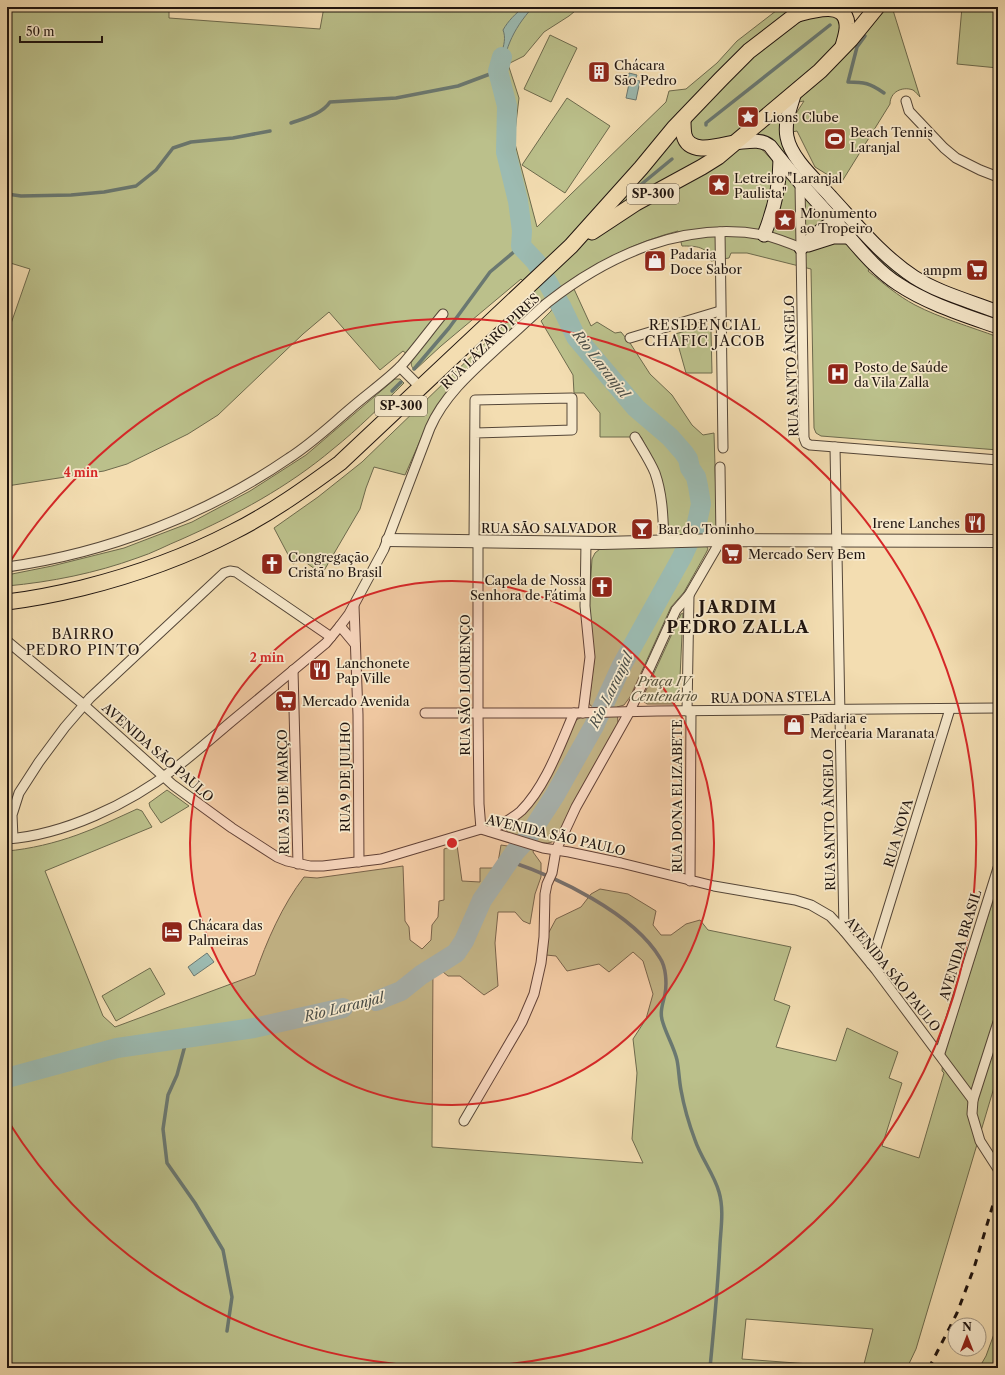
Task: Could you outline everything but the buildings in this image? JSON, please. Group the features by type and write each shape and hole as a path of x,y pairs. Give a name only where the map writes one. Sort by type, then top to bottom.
{"main road":[{"path":"802,10 829,7 842,12 847,24 843,47"},
{"name":"SP-300","path":"566,251 629,207 706,165 735,143 820,70 843,47 877,7"},
{"name":"SP-300","path":"7,602 57,594 117,579 192,552 267,513 306,488 340,463 566,251 641,168 674,128 739,60 802,10"},
{"path":"795,92 786,126 786,136 793,152 806,170 880,250 898,266 926,284 939,290 998,312"},
{"path":"684,119 684,136 693,146 702,148 751,141 762,142 770,146 834,221 870,260 896,283 920,297 998,326"},
{"path":"764,235 780,182 780,159"},
{"path":"801,248 821,230 846,213"},
{"path":"801,248 825,239 849,237"},
{"path":"920,297 926,284"}],"street":[{"path":"906,101 909,111 944,148 956,158 998,177"},
{"name":"RUA SANTO ÂNGELO","path":"800,183 805,441 810,445 835,447 844,931"},
{"path":"720,232 723,448"},
{"name":"RUA LÁZARO PIRES","path":"10,838 34,835 56,829 96,814 136,794 179,765 331,637 354,604 388,540 430,428 438,412 474,371 546,304 566,288 611,262 645,246 690,234 720,232 764,235 801,248"},
{"path":"630,338 720,311"},
{"path":"7,567 62,556 122,541 196,511 253,481 290,458 400,367 443,314"},
{"path":"400,367 420,388"},
{"name":"RUA SÃO LOURENÇO","path":"475,433 572,430 572,398 475,400 475,433 476,542 479,804 485,830"},
{"path":"635,437 652,466 657,482 662,506 664,542"},
{"path":"835,447 998,460"},
{"path":"464,1121 522,1022 534,994 541,963 544,937 543,905 547,884 552,873 556,850 576,807 630,711 676,610 689,595 721,540 720,467"},
{"name":"RUA SÃO SALVADOR","path":"388,540 476,542 677,542 721,540 998,541"},
{"path":"485,830 512,817 520,811 535,792 554,758 583,713 590,657 585,606 586,542"},
{"path":"10,838 12,814 20,793 45,753 84,705 224,573 230,571 236,572 331,637"},
{"name":"RUA DONA ELIZABETE","path":"689,595 690,880"},
{"name":"RUA 9 DE JULHO","path":"354,604 358,707 359,862"},
{"path":"340,626 355,644"},
{"name":"AVENIDA SÃO PAULO","path":"7,641 84,705 163,776 206,810 277,857 298,864 323,866 390,857 485,830 536,846 621,863 714,886 803,902 830,916 844,931 940,1053 974,1100"},
{"name":"RUA 25 DE MARÇO","path":"293,670 298,864"},
{"name":"RUA DONA STELA","path":"425,713 583,713 630,711 998,708"},
{"name":"RUA NOVA","path":"871,964 950,709"},
{"name":"AVENIDA BRASIL","path":"940,1053 998,868"},
{"path":"998,1022 974,1100 972,1114 977,1133 998,1169"}],"green space":[{"path":"7,7 169,7 169,18 320,29 324,7 580,7 544,32 524,56 508,64 519,98 514,140 537,227 666,102 669,91 686,89 717,63 737,41 781,7 826,7 860,40 887,7 892,7 920,97 913,90 909,89 894,93 890,104 841,183 815,167 797,131 792,132 795,115 804,101 787,104 749,135 870,268 868,271 915,305 945,318 998,337 998,450 821,436 816,433 814,428 811,269 747,253 731,253 729,258 711,261 707,252 704,250 692,246 682,246 678,231 635,245 595,265 569,281 591,326 597,322 615,333 621,332 650,374 672,395 692,425 703,435 714,433 717,531 706,545 708,549 684,592 671,607 630,697 624,705 617,707 618,724 557,838 550,843 536,842 533,852 541,863 541,877 535,894 530,924 523,921 515,912 498,912 495,943 498,986 484,995 460,976 448,976 433,964 432,1147 643,1163 632,1139 637,1073 633,1039 646,1019 653,994 643,961 633,952 609,972 599,964 567,971 556,956 546,955 548,934 556,919 581,907 591,894 600,889 628,894 656,911 653,925 661,935 671,935 686,924 700,920 708,930 791,947 774,1000 790,1006 776,1047 836,1061 847,1028 898,1052 889,1078 902,1083 882,1146 919,1158 944,1073 942,1071 943,1058 998,884 998,1074 916,1349 907,1368 863,1368 873,1329 746,1319 742,1359 823,1365 822,1368 7,1368 7,851 33,847 69,838 137,809 142,811 152,827 45,871 103,1016 115,1027 255,975 264,950 282,911 304,877 317,878 403,866 405,921 409,927 410,940 422,949 431,940 432,925 438,917 439,901 444,900 444,849 457,845 462,881 480,882 480,868 497,868 501,845 514,847 518,837 508,833 506,829 520,817 576,720 582,717 588,717 593,707 589,702 594,661 589,607 592,559 595,553 600,549 676,536 672,533 668,526 666,503 662,486 653,461 641,437 600,437 600,413 584,393 574,393 573,375 541,321 552,309 542,300 466,371 430,418 405,475 374,467 360,509 322,574 301,559 293,564 274,528 318,497 362,462 536,294 521,279 441,346 415,370 411,365 413,359 403,351 380,370 329,312 303,334 218,415 188,434 127,464 104,471 7,486 7,335 30,269 7,262"},
{"path":"962,7 998,7 998,68 957,64"},
{"path":"550,35 577,48 551,102 524,89"},
{"path":"567,98 610,126 565,193 522,165"},
{"path":"789,106 794,166 777,143 772,139 760,134 751,135"},
{"path":"844,222 846,222 871,249 917,288 882,264"},
{"path":"930,292 984,313 984,315 929,295"},
{"path":"703,326 708,327 711,331 712,373 686,373 675,334"},
{"path":"395,379 400,379 404,383 342,441 298,476 242,510 202,530 143,556 106,568 40,582 7,586 7,575 52,566 124,548 192,522 250,491 306,455"},
{"name":"Praça IV Centenário","path":"683,613 679,699 674,704 647,704 643,701 643,697 681,614"},
{"path":"167,790 189,806 161,823 150,807 149,803"},
{"path":"150,968 165,994 116,1021 102,996"},
{"path":"998,1323 998,1368 979,1368 985,1357 987,1357"}],"water":[{"path":"524,7 533,7 519,24 506,51 501,83 495,77 497,65 503,48 503,30 512,17"},
{"path":"629,73 637,75 635,80 640,81 636,100 626,98 630,79 628,79"},
{"path":"512,122 511,152 518,201 507,172 500,127"},
{"path":"207,953 214,962 194,976 188,967"},
{"path":"400,986 402,996 378,1007 316,1013 343,1004 370,998"}],"waterway":[{"path":"706,125 706,123 830,25"},
{"path":"865,36 857,47 848,82 867,84 884,93"},
{"name":"Rio Laranjal","path":"376,1001 401,991 421,975 456,953 464,941 482,900 515,852 526,840 555,795 594,726 622,665 682,557 696,527 701,504 696,477 690,468 688,459 684,453 670,437 636,408 576,337 562,308 536,262 521,246 522,231 518,201 506,152 507,106 498,71 502,57"},
{"path":"291,123 318,113 330,102 396,98 458,86 498,71"},
{"path":"7,194 21,196 71,195 104,192 136,186 156,170 173,148 191,142 233,138 270,131"},
{"path":"632,192 672,159"},
{"path":"414,369 449,328 490,272 521,246"},
{"path":"392,391 401,382"},
{"path":"509,861 571,887 613,912 632,926 648,942 662,962 666,975 666,985 661,1015 677,1060 682,1096 691,1128 698,1147 717,1185 721,1198 722,1218 710,1368"},
{"name":"Rio Laranjal","path":"7,1078 117,1048 254,1028 343,1008"},
{"path":"187,1038 177,1075 168,1095 163,1129 167,1163 195,1203 223,1250 232,1297 227,1331"}],"railway":[{"path":"929,1368 957,1313 974,1268 998,1188"}],"place":[{"name":"Chácara São Pedro","path":"599,72"},
{"name":"Lions Clube","path":"748,117"},
{"name":"Beach Tennis Laranjal","path":"835,139"},
{"name":"Letreiro \"Laranjal Paulista\"","path":"719,185"},
{"name":"Monumento ao Tropeiro","path":"785,220"},
{"name":"Padaria Doce Sabor","path":"655,261"},
{"name":"ampm","path":"977,270"},
{"name":"Posto de Saúde da Vila Zalla","path":"838,374"},
{"name":"Irene Lanches","path":"975,523"},
{"name":"Bar do Toninho","path":"642,529"},
{"name":"Mercado Serv Bem","path":"732,554"},
{"name":"Congregação Cristã no Brasil","path":"272,564"},
{"name":"Capela de Nossa Senhora de Fátima","path":"602,587"},
{"name":"Lanchonete Pap Ville","path":"320,670"},
{"name":"Mercado Avenida","path":"286,701"},
{"name":"Padaria e Mercearia Maranata","path":"794,725"},
{"name":"Chácara das Palmeiras","path":"172,932"}],"district":[{"name":"RESIDENCIAL CHAFIC JACOB","path":"705,334"},
{"name":"JARDIM PEDRO ZALLA","path":"738,617"},
{"name":"BAIRRO PEDRO PINTO","path":"83,642"}]}
